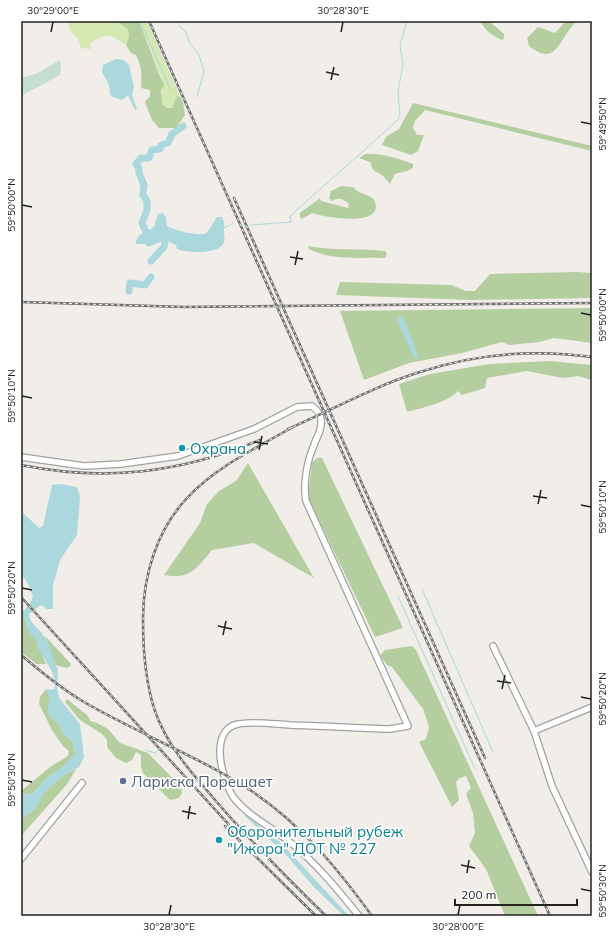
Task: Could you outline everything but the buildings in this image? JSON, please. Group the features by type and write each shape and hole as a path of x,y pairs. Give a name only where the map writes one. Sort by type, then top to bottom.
{"street":[{"path":"21,456 84,466 121,464 171,457 192,452 254,429 297,407 312,406 318,412 321,420 321,427 309,460 305,490 306,501 408,726 390,729 238,724 230,728 226,733 221,744 220,757 224,778 230,791 240,804 280,834 313,862 333,883 359,916"},
{"path":"493,646 534,732 552,786 592,872"},
{"path":"534,732 592,707"},
{"path":"21,859 82,783"}],"green space":[{"path":"69,21 116,21 128,29 129,36 126,45 112,37 106,36 90,43 91,49 81,48 78,39 70,29"},
{"path":"116,21 139,21 164,85 161,91 162,103 166,108 172,108 177,96 180,97 183,102 185,115 176,128 159,128 152,120 145,102 150,96 150,90 141,88 139,63 136,55 131,53 126,45 129,36 128,29"},
{"path":"139,21 147,21 180,97 177,96 174,105 169,109 166,108 161,101 163,88 162,79"},
{"path":"480,21 489,21 504,34 504,38 502,40 492,35"},
{"path":"566,21 577,21 571,27 557,48 552,52 546,54 529,46 527,38 538,27 555,33"},
{"path":"60,60 60,75 21,96 21,78 36,74"},
{"path":"413,103 592,146 592,151 425,110 415,121 413,128 417,135 424,135 418,151 411,155 382,145 386,137 399,129"},
{"path":"365,154 376,154 396,158 413,164 413,168 395,174 390,184 383,176 373,170 370,162 359,158"},
{"path":"341,186 353,187 358,192 374,199 375,210 370,215 362,218 351,219 328,217 312,213 302,219 300,217 300,213 320,198 321,201 348,208 349,204 343,200 337,199 332,201 329,198 331,191"},
{"path":"308,246 385,251 387,254 385,258 336,257 318,253 309,249"},
{"path":"592,273 592,298 471,300 336,295 340,282 451,285 466,291 475,291 490,274"},
{"path":"592,308 592,343 554,338 540,342 509,345 502,342 462,353 409,363 364,380 340,311"},
{"path":"549,361 592,365 592,380 578,376 563,378 527,371 487,378 485,388 462,395 458,391 441,402 407,412 399,384 430,374 489,364"},
{"path":"317,458 322,458 403,628 375,637 308,497 312,463"},
{"path":"248,463 314,578 254,543 212,550 197,567 187,574 180,576 164,575 200,523 207,504 219,491 236,481"},
{"path":"21,607 24,611 30,634 35,638 46,664 36,664 21,652"},
{"path":"45,636 71,664 70,666 67,668 55,665"},
{"path":"412,646 416,650 538,916 505,916 486,869 469,846 475,833 473,813 466,794 471,788 466,776 460,778 456,782 459,800 452,807 419,742 426,739 429,727 423,709 392,667 387,665 380,655 385,650"},
{"path":"46,689 50,699 48,704 49,715 60,726 62,732 73,742 75,754 63,767 49,776 33,793 21,795 21,791 50,767 68,756 69,751 63,746 52,730 39,704 40,697"},
{"path":"67,699 88,716 90,721 108,729 120,743 148,753 181,787 182,793 179,798 170,800 143,773 141,767 141,755 136,752 132,760 126,763 116,758 107,747 107,740 102,734 80,720 65,702"},
{"path":"76,769 68,783 21,836 21,819 35,809 40,797 52,785 67,773"}],"water":[{"path":"116,59 124,60 129,65 134,87 132,95 137,109 135,110 128,95 122,100 113,97 110,94 109,85 102,72 103,65"},
{"path":"163,213 166,217 167,226 193,234 206,233 217,217 222,217 224,221 224,242 216,249 203,252 177,249 176,245 165,240 149,247 145,244 136,244 138,237 142,233 154,227 158,214"},
{"path":"401,316 404,319 418,355 418,359 414,358 398,322 398,318"},
{"path":"60,484 77,487 80,496 77,535 60,560 53,585 53,609 47,609 41,605 29,614 29,617 47,641 55,665 58,669 57,687 59,698 80,724 84,757 79,767 67,773 44,793 35,809 26,815 21,823 21,795 33,793 49,776 63,767 75,753 73,742 62,732 60,726 49,715 48,704 50,699 46,689 54,690 54,679 50,668 37,647 36,641 31,635 26,624 24,611 32,600 33,596 27,582 21,574 21,511 39,528 43,526 52,485"},
{"path":"246,815 282,844 349,916 344,916 314,887 287,856 245,816"}],"waterway":[{"path":"140,21 171,91"},
{"path":"179,21 179,26 186,32 189,42 199,55 204,71 197,97"},
{"path":"251,225 291,222 290,216 398,120 400,114 398,91 403,65 400,45 407,21"},
{"path":"151,261 164,247 165,240 151,233 147,234 142,223 147,210 147,201 143,195 144,185 139,173 139,168 136,164 141,158 149,158 152,150 160,149 161,145 168,143 172,134 183,126"},
{"path":"224,228 233,223"},
{"path":"129,291 130,283 145,285 151,277"},
{"path":"422,589 493,752"},
{"path":"398,596 475,769"},
{"path":"146,750 155,753 165,746 168,747"}],"railway":[{"path":"149,21 550,916"},
{"path":"234,198 485,758"},
{"path":"21,302 185,307 592,303"},
{"path":"288,429 386,384 420,372 462,361 483,357 527,353 548,353 592,357"},
{"path":"293,427 224,467 198,487 176,511 167,524 160,539 149,570 144,602 143,642 149,689 155,711 171,745 194,775 238,826 281,872 326,916"},
{"path":"21,465 83,473 142,471 172,467 201,460 260,440"},
{"path":"21,597 231,827"},
{"path":"21,655 68,692 84,702 233,779 271,805 303,833 318,849 346,881 372,916"},
{"path":"225,826 316,916"}],"place":[{"name":"Охрана","path":"182,448"},
{"name":"Лариска Порешает","path":"123,781"},
{"name":"Оборонительный рубеж \"Ижора\" ДОТ № 227","path":"219,840"}]}
